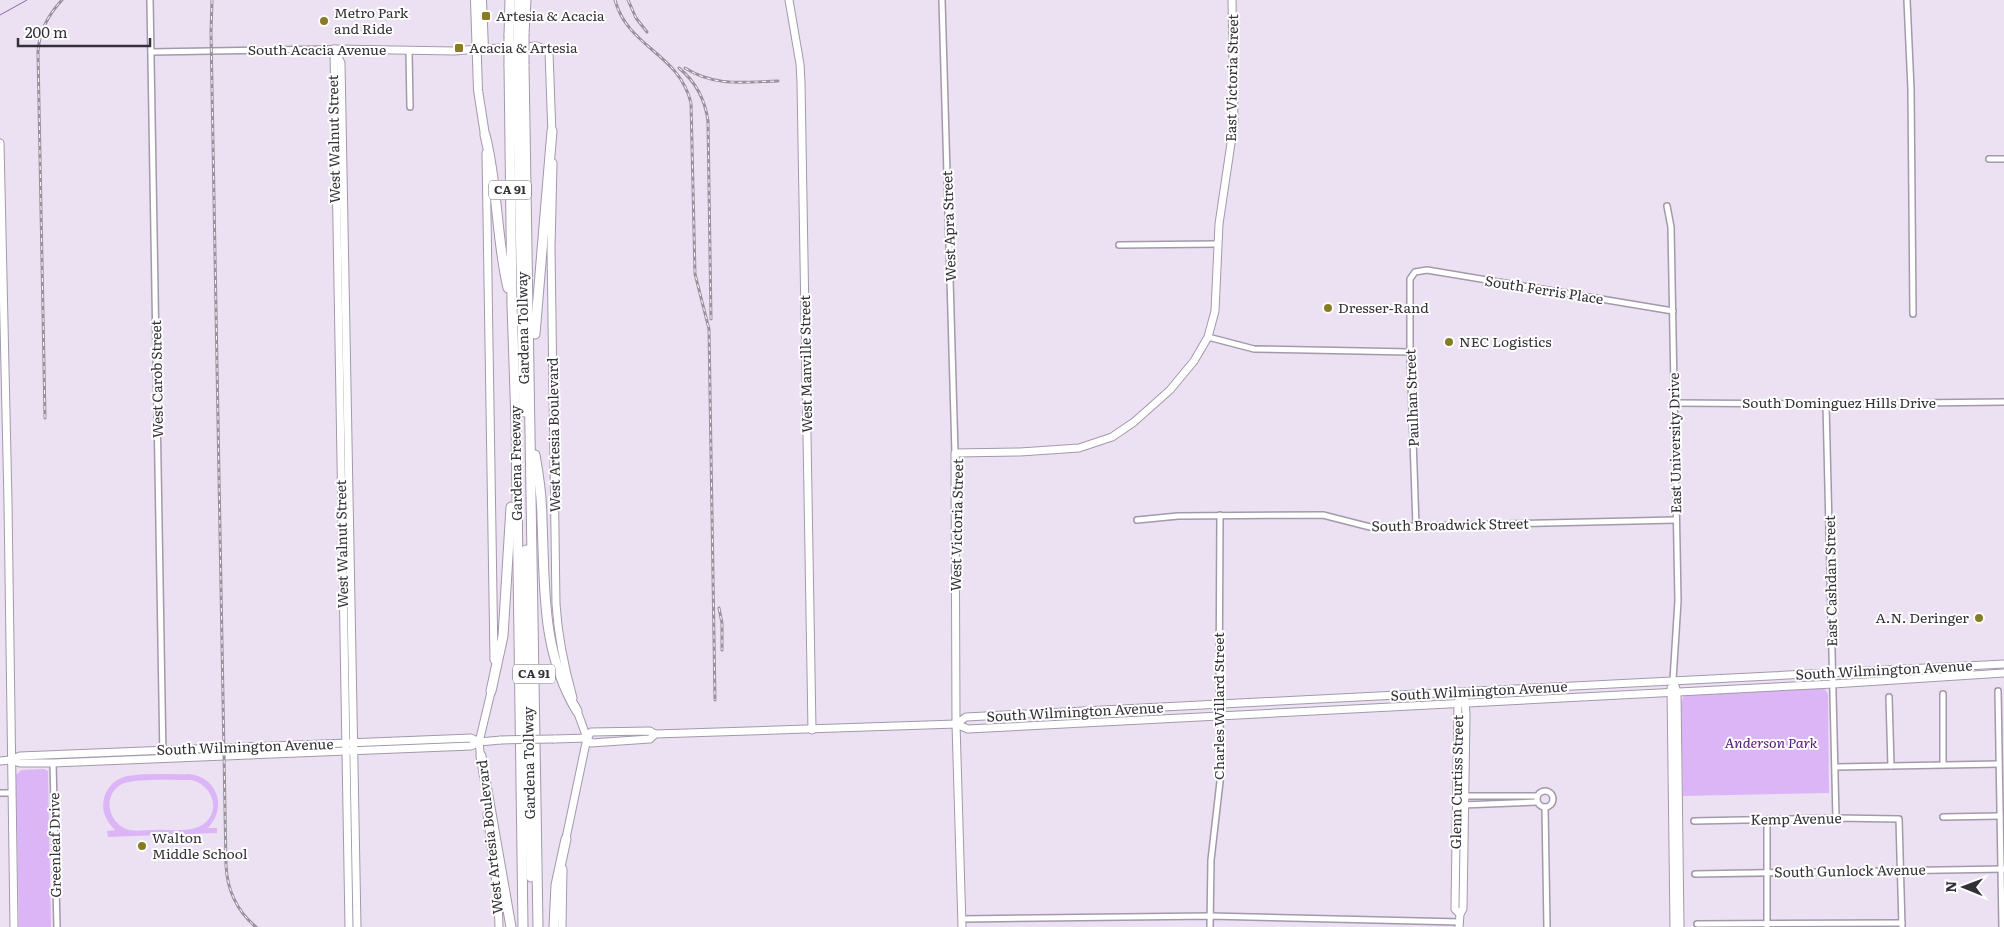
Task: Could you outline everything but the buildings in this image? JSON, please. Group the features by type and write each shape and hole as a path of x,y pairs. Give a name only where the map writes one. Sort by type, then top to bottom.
{"highway":[{"name":"Gardena Freeway","path":"510,0 517,35 531,384 538,927"},
{"path":"517,35 519,0"},
{"name":"Gardena Freeway","path":"523,927 509,76 517,64 517,35 526,0"},
{"name":"Gardena Tollway","path":"517,64 532,927"},
{"name":"Gardena Tollway","path":"509,76 514,82 528,927"},
{"path":"531,384 552,131"},
{"path":"484,136 491,159 503,266 512,305"},
{"path":"530,420 539,476 548,633 560,680 577,711"},
{"path":"491,691 503,636 516,422"},
{"path":"481,756 511,927"},
{"path":"554,927 556,885 566,839"}],"main road":[{"name":"West Artesia Boulevard","path":"474,0 480,49"},
{"name":"West Artesia Boulevard","path":"482,0 478,90 484,136 495,653 491,691 479,742 498,899 499,927"},
{"name":"West Manville Street","path":"789,0 800,64 801,82 812,730"},
{"name":"East Victoria Street","path":"1230,156 1234,98 1232,0"},
{"name":"West Artesia Boulevard","path":"480,49 537,46 549,52 553,178 550,248 556,604 562,657 577,711 584,725 587,738"},
{"name":"South Acacia Avenue","path":"334,50 480,49"},
{"name":"West Walnut Street","path":"334,50 338,118 348,656 349,927"},
{"path":"0,142 14,927"},
{"name":"West Victoria Street","path":"962,927 956,724 955,453 1020,452 1079,448 1112,438 1134,422 1170,390 1194,361 1208,337 1215,311 1217,244 1230,156"},
{"name":"South Wilmington Avenue","path":"956,724 966,717 2004,664"},
{"name":"South Wilmington Avenue","path":"10,760 20,763 53,763 471,746 479,742 502,740 587,738 590,742 650,739 655,734 956,724 968,729 1833,684 2004,673"},
{"name":"East University Drive","path":"1673,680 1674,927"},
{"name":"Glenn Curtiss Street","path":"1460,925 1460,914 1463,909 1466,703 1462,692"},
{"name":"Glenn Curtiss Street","path":"1460,914 1455,909 1456,796 1458,704 1462,692"},
{"name":"East University Drive","path":"1673,692 1680,927"},
{"name":"South Wilmington Avenue","path":"0,761 20,756 162,750 471,738 479,742"},
{"path":"562,927 561,892 566,839 587,738"},
{"name":"West Walnut Street","path":"349,751 357,927"}],"street":[{"name":"West Carob Street","path":"150,0 163,758"},
{"name":"West Apra Street","path":"942,0 955,453"},
{"path":"1907,0 1911,89 1913,314"},
{"name":"South Acacia Avenue","path":"151,52 334,50"},
{"path":"409,50 410,108"},
{"path":"1989,159 2004,159"},
{"name":"East University Drive","path":"1667,206 1671,227 1678,605 1673,680"},
{"path":"1119,245 1217,244"},
{"name":"South Ferris Place","path":"1415,272 1427,270 1673,311"},
{"name":"Paulhan Street","path":"1415,272 1410,279 1410,352 1416,526"},
{"path":"1208,337 1254,350 1410,352"},
{"name":"South Dominguez Hills Drive","path":"1674,403 2004,402"},
{"name":"East Cashdan Street","path":"1826,404 1836,818"},
{"name":"Charles Willard Street","path":"1210,927 1211,860 1222,764 1219,704 1220,515"},
{"name":"South Broadwick Street","path":"1137,520 1178,516 1323,515 1346,523 1370,528 1676,520"},
{"path":"1998,691 2002,927"},
{"path":"1943,694 1943,764"},
{"path":"1889,697 1892,766"},
{"name":"Greenleaf Drive","path":"53,763 56,927"},
{"path":"1836,767 1998,764"},
{"path":"1456,805 1537,799 1545,791 1551,793 1552,802 1545,807"},
{"path":"0,793 11,793"},
{"path":"1456,796 1537,799 1545,807 1547,927"},
{"path":"1943,817 2000,816"},
{"name":"Kemp Avenue","path":"1694,821 1836,818 1899,819 1900,871"},
{"path":"1766,820 1768,926"},
{"name":"South Gunlock Avenue","path":"1695,874 2002,869"},
{"path":"1697,924 1768,926 1902,925 1900,871"},
{"path":"962,919 1210,916 1460,925"}],"green space":[{"name":"Anderson Park","path":"1824,688 1828,694 1829,793 1683,796 1681,702 1684,696"},
{"path":"44,769 48,771 51,927 19,927 16,775 21,770"},
{"path":"189,774 199,776 207,781 217,794 217,811 214,820 208,828 217,828 217,833 108,837 107,831 115,830 105,815 103,803 106,792 115,781 136,775","holes":["191,780 205,787 212,799 212,813 202,825 191,829 129,830 115,820 110,808 110,801 116,789 128,782"]}],"waterway":[{"path":"0,15 27,0"}],"railway":[{"path":"45,418 38,52 45,24 62,0"},
{"path":"212,0 211,32 226,865 228,883 234,899 243,914 256,927"},
{"path":"615,0 622,16 631,29 676,73 685,86 691,103 695,274 709,329 715,700"},
{"path":"628,0 636,18 647,32"},
{"path":"679,68 699,92 705,105 708,121 711,319"},
{"path":"685,68 696,74 719,81 778,81"},
{"path":"719,608 722,623 722,650"}],"place":[{"name":"Artesia & Acacia","path":"486,16"},
{"name":"Metro Park and Ride","path":"324,21"},
{"name":"Acacia & Artesia","path":"459,48"},
{"name":"Dresser-Rand","path":"1328,308"},
{"name":"NEC Logistics","path":"1449,342"},
{"name":"A.N. Deringer","path":"1979,618"},
{"name":"Walton Middle School","path":"142,846"}]}
